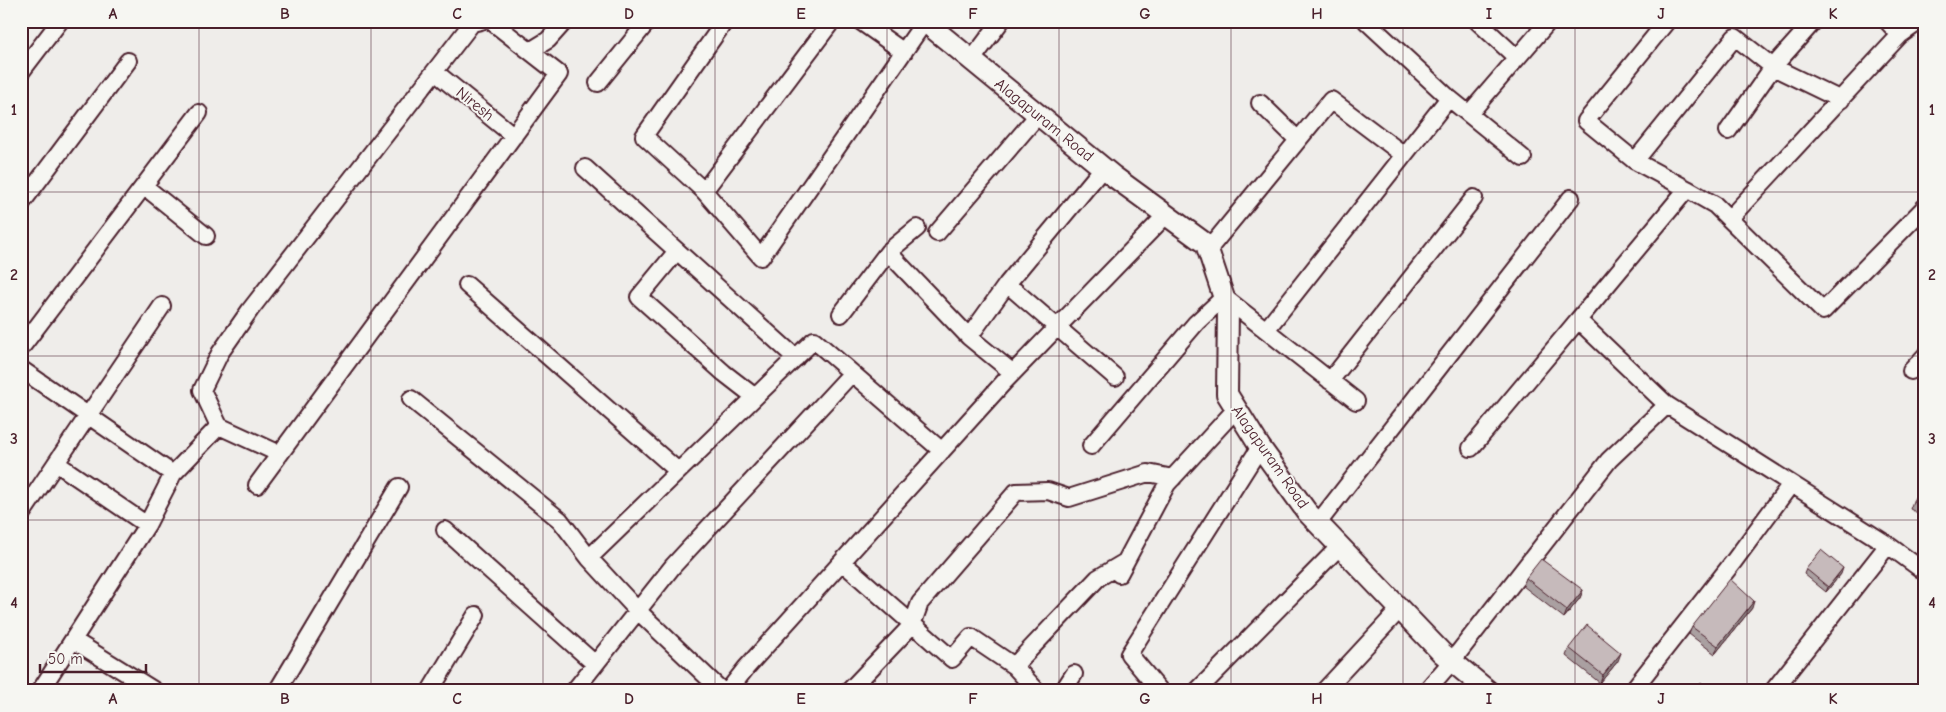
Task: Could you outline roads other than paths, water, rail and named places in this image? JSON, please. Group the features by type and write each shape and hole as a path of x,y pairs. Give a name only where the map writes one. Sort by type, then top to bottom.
{"main road":[{"name":"Alagapuram Road","path":"924,22 1103,168 1206,244 1228,310 1227,394 1236,409 1307,512 1452,661 1488,691"}],"street":[{"path":"21,72 60,21"},
{"path":"280,454 219,426 202,390 220,353 256,302 472,23 480,21"},
{"path":"257,485 560,74 491,21"},
{"path":"530,51 548,40 565,21"},
{"path":"598,83 648,21"},
{"path":"725,21 644,136 704,191 761,257 924,22"},
{"path":"704,191 832,21"},
{"path":"860,21 904,52"},
{"path":"971,62 1001,21"},
{"path":"1366,21 1448,98 1523,158"},
{"path":"1478,21 1517,58"},
{"path":"1468,114 1549,21"},
{"path":"1667,21 1586,122 1635,161 1715,205 1824,311 1925,207"},
{"path":"1728,131 1773,67 1814,21"},
{"path":"1887,21 1900,35"},
{"path":"1729,219 1900,35 1920,21"},
{"path":"1635,161 1735,37 1773,67 1841,100"},
{"path":"21,204 128,62"},
{"name":"Niresh","path":"435,72 514,136"},
{"path":"1266,330 1448,98"},
{"path":"1208,250 1330,100 1404,155"},
{"path":"1260,104 1298,140"},
{"path":"21,348 199,113"},
{"path":"937,233 1038,115"},
{"path":"585,168 796,358"},
{"path":"969,337 1007,284 1103,168"},
{"path":"144,186 206,236"},
{"path":"1471,448 1687,189"},
{"path":"1330,381 1474,198"},
{"path":"1318,523 1571,198"},
{"path":"728,691 746,668 1012,373 1166,215"},
{"path":"841,314 888,252 917,228"},
{"path":"677,251 639,297 724,374 755,397"},
{"path":"888,252 969,337 1012,373"},
{"path":"1007,284 1115,377"},
{"path":"467,285 678,471"},
{"path":"1091,446 1196,322 1224,298 1356,402"},
{"path":"21,515 162,306"},
{"path":"1578,320 1667,405 1888,545 1925,572"},
{"path":"589,558 814,340 942,451"},
{"path":"1911,371 1925,356"},
{"path":"21,369 173,474"},
{"path":"574,691 673,566 852,373"},
{"path":"410,399 560,520 589,558 638,611 722,691"},
{"path":"1426,691 1452,661 1609,460 1667,405"},
{"path":"1014,666 1098,578 1122,568 1167,484 1236,409"},
{"path":"40,691 147,525 173,474 219,426"},
{"path":"1160,691 1129,654 1260,446"},
{"path":"56,463 147,525"},
{"path":"849,691 912,625 920,603 1016,492 1048,491 1069,498 1148,473 1173,478"},
{"path":"1632,691 1734,561 1791,484"},
{"path":"276,691 399,487"},
{"path":"445,530 595,664"},
{"path":"1773,691 1888,545"},
{"path":"1196,691 1340,546"},
{"path":"842,562 952,659 971,637 1014,666 1037,691"},
{"path":"1324,691 1400,608"},
{"path":"430,691 476,615"},
{"path":"73,640 155,691"},
{"path":"1063,691 1074,674"}]}
